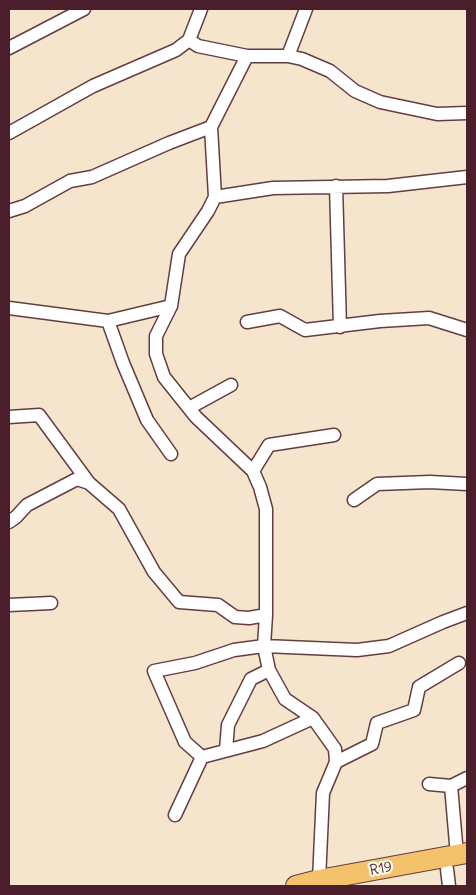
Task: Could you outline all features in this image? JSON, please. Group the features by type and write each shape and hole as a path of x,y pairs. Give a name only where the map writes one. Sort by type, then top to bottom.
{"main road":[{"name":"R19","path":"296,886 319,880 458,866"},
{"name":"R19","path":"353,886 458,866"}],"street":[{"path":"9,48 84,9"},
{"path":"9,132 93,86 176,50 189,40 201,9"},
{"path":"288,56 306,9"},
{"path":"189,40 198,46 247,56 288,56 302,59 330,71 355,91 380,102 437,114 467,113"},
{"path":"247,56 212,127 215,197 208,211 179,254 171,306 156,336 156,354 164,377 189,408 253,471 260,487 266,509 266,615 264,646 269,670 285,699 313,718 335,749 336,762 323,792 319,880"},
{"path":"9,211 25,206 70,181 92,177 169,142 212,127"},
{"path":"215,197 273,188 388,186 467,177"},
{"path":"336,186 340,326"},
{"path":"9,308 108,321 171,306"},
{"path":"247,322 280,316 305,330 380,321 429,318 467,330"},
{"path":"108,321 148,420 171,454"},
{"path":"189,408 231,385"},
{"path":"9,417 39,415 89,483 119,509 154,572 179,602 218,605 236,618 266,615"},
{"path":"253,471 269,445 334,435"},
{"path":"9,522 27,505 77,479 89,483"},
{"path":"354,500 377,484 430,482 467,484"},
{"path":"9,605 51,603"},
{"path":"202,757 185,742 154,671 195,664 234,650 264,646 357,650 389,646 443,622 467,614"},
{"path":"336,762 372,744 377,723 414,710 419,688 459,664"},
{"path":"226,750 228,725 251,679 269,670"},
{"path":"175,815 202,757 263,741 313,718"},
{"path":"429,784 451,786 467,778"},
{"path":"451,786 458,866"}]}
